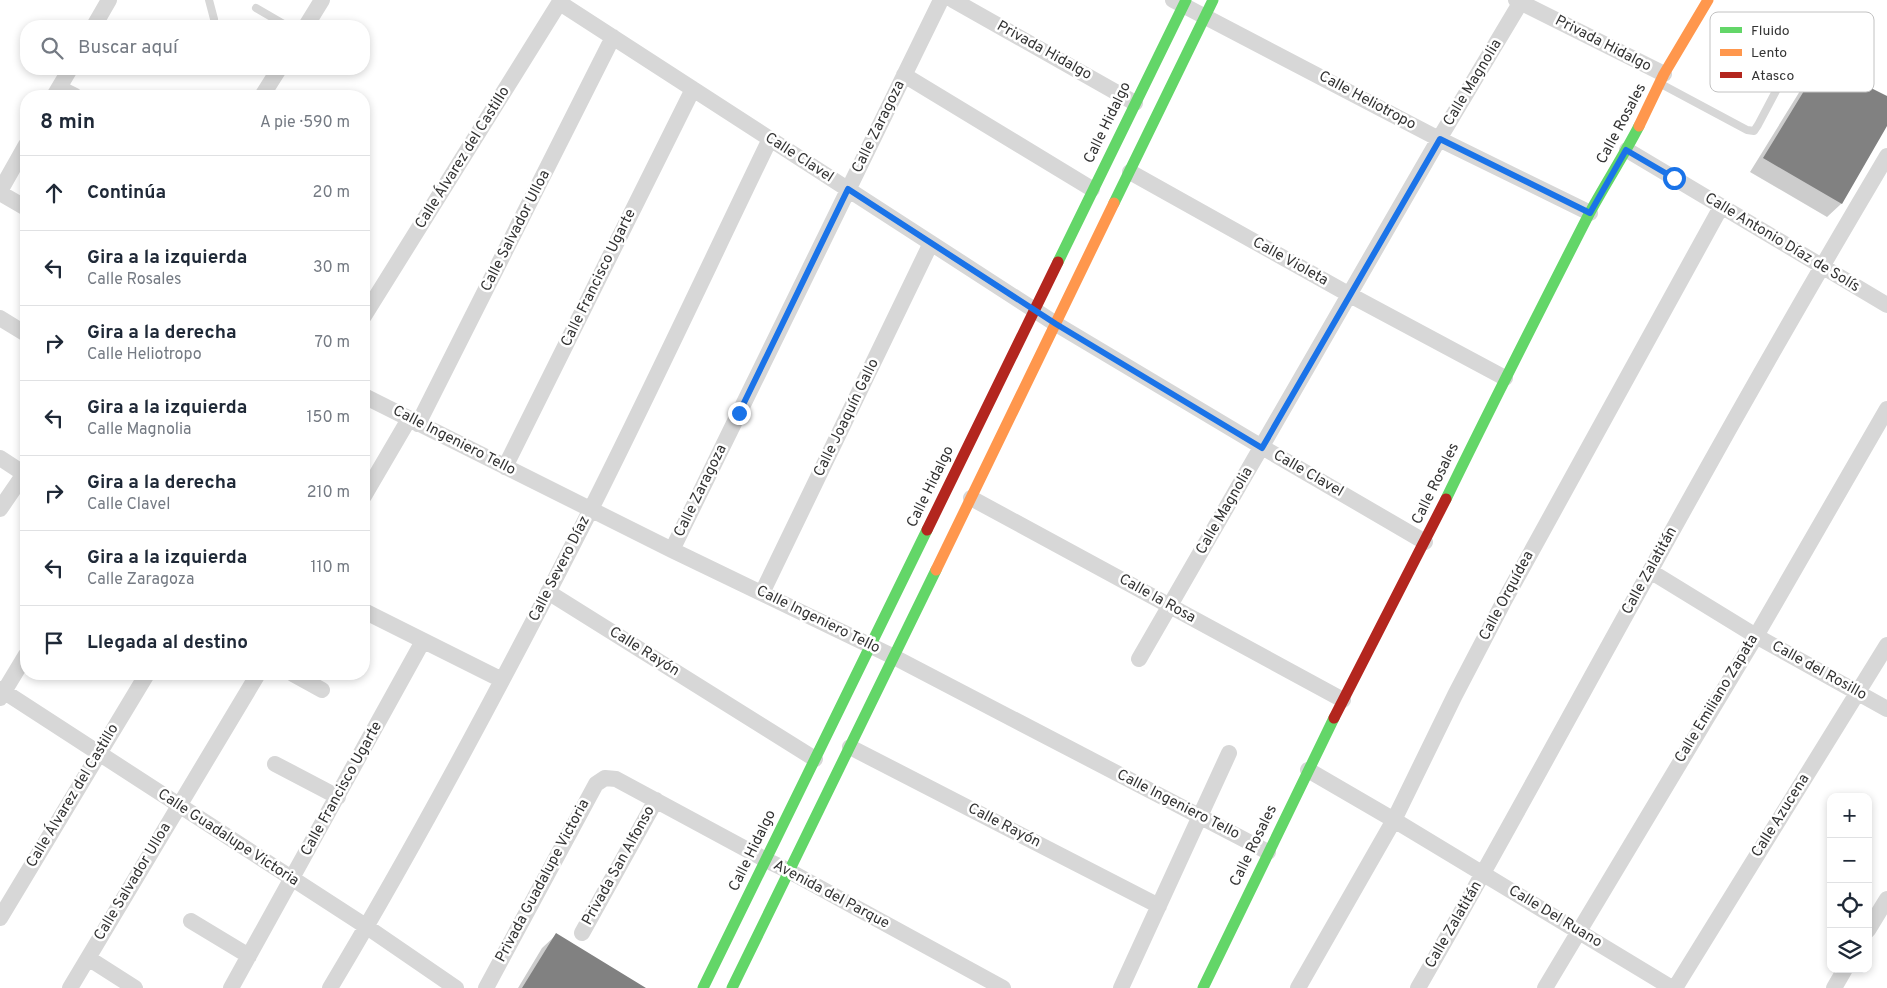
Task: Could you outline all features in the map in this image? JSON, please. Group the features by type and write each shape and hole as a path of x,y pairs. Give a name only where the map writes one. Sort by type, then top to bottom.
{"street":[{"path":"98,20 110,0"},
{"path":"310,20 322,0"},
{"name":"Calle Zaragoza","path":"672,550 941,0"},
{"name":"Privada Hidalgo","path":"953,0 1135,102"},
{"path":"732,988 1213,0"},
{"name":"Calle Rosales","path":"1203,988 1308,770 1425,542 1505,378 1590,213 1626,150 1662,79 1708,0"},
{"name":"Calle Clavel","path":"558,1 1056,324 1262,448 1425,542"},
{"name":"Calle Álvarez del Castillo","path":"370,306 558,1"},
{"name":"Privada Hidalgo","path":"1520,1 1662,79"},
{"name":"Calle Magnolia","path":"1139,660 1520,1"},
{"name":"Calle Hidalgo","path":"703,988 1135,102 1180,2"},
{"name":"Calle Heliotropo","path":"1180,2 1205,17 1440,139 1590,213"},
{"name":"Calle Salvador Ulloa","path":"370,487 414,422 613,37"},
{"path":"904,74 1092,189"},
{"path":"57,90 66,75"},
{"path":"266,90 275,75"},
{"name":"Calle Francisco Ugarte","path":"505,467 693,89"},
{"name":"Calle Severo Díaz","path":"330,988 366,927 502,680 591,510 770,139"},
{"name":"Calle Antonio Díaz de Solís","path":"1626,150 1887,305"},
{"path":"20,156 0,192 20,204"},
{"name":"Calle Zalatitán","path":"1418,988 1484,874 1650,571 1821,267 1887,156"},
{"name":"Calle Violeta","path":"1130,172 1350,295 1505,378"},
{"name":"Calle Orquídea","path":"1298,988 1394,820 1455,695 1503,603 1721,207"},
{"name":"Calle Joaquín Gallo","path":"762,593 931,243"},
{"path":"0,318 20,330"},
{"name":"Calle Ingeniero Tello","path":"370,399 672,550 894,657 1268,852"},
{"name":"Calle Emiliano Zapata","path":"1545,988 1756,636 1887,409"},
{"path":"0,458 20,470"},
{"path":"0,509 20,481"},
{"name":"Calle la Rosa","path":"971,498 1343,700"},
{"name":"Calle del Rosillo","path":"1650,571 1756,636 1887,709"},
{"name":"Calle Rayón","path":"548,592 815,759"},
{"path":"370,615 502,680"},
{"name":"Calle Francisco Ugarte","path":"231,988 423,641"},
{"name":"Calle Azucena","path":"1674,988 1887,644"},
{"path":"1,693 20,664"},
{"name":"Calle Álvarez del Castillo","path":"0,918 143,680"},
{"name":"Calle Salvador Ulloa","path":"70,988 254,680"},
{"path":"304,680 322,690"},
{"name":"Calle Guadalupe Victoria","path":"1,693 366,927 456,988"},
{"name":"Calle Rayón","path":"850,747 1159,906"},
{"path":"1121,988 1229,753"},
{"path":"275,764 338,797"},
{"name":"Calle Del Ruano","path":"1308,770 1674,988"},
{"name":"Avenida del Parque","path":"605,778 616,779 789,871 976,982 1003,988"},
{"name":"Privada Guadalupe Victoria","path":"486,988 596,784 605,778"},
{"name":"Privada San Alfonso","path":"582,933 656,800"},
{"path":"1869,928 1887,899"},
{"path":"190,921 249,956"},
{"path":"88,958 135,988"},
{"path":"1834,988 1843,973"}],"lane":[{"path":"209,0 214,19"},
{"path":"256,8 277,20"},
{"path":"1662,79 1747,130 1754,131 1776,92"}],"building":[{"path":"1874,90 1887,96 1887,126 1842,204 1763,158 1803,92 1874,92"},
{"path":"556,933 646,988 522,988"}],"traffic: fast":[{"path":"1058,262 1186,0"},
{"path":"1114,203 1213,0"},
{"path":"1446,499 1498,392 1588,216 1639,126"},
{"path":"703,988 927,530"},
{"path":"732,988 936,570"},
{"path":"1203,988 1334,718"}],"traffic: slow":[{"path":"1639,126 1664,74 1708,0"},
{"path":"936,570 1114,203"}],"traffic: jam":[{"path":"927,530 1058,262"},
{"path":"1334,718 1446,499"}],"route":[{"path":"739,413 848,189 1056,324 1262,448 1440,139 1590,213 1626,150 1674,178"}]}
